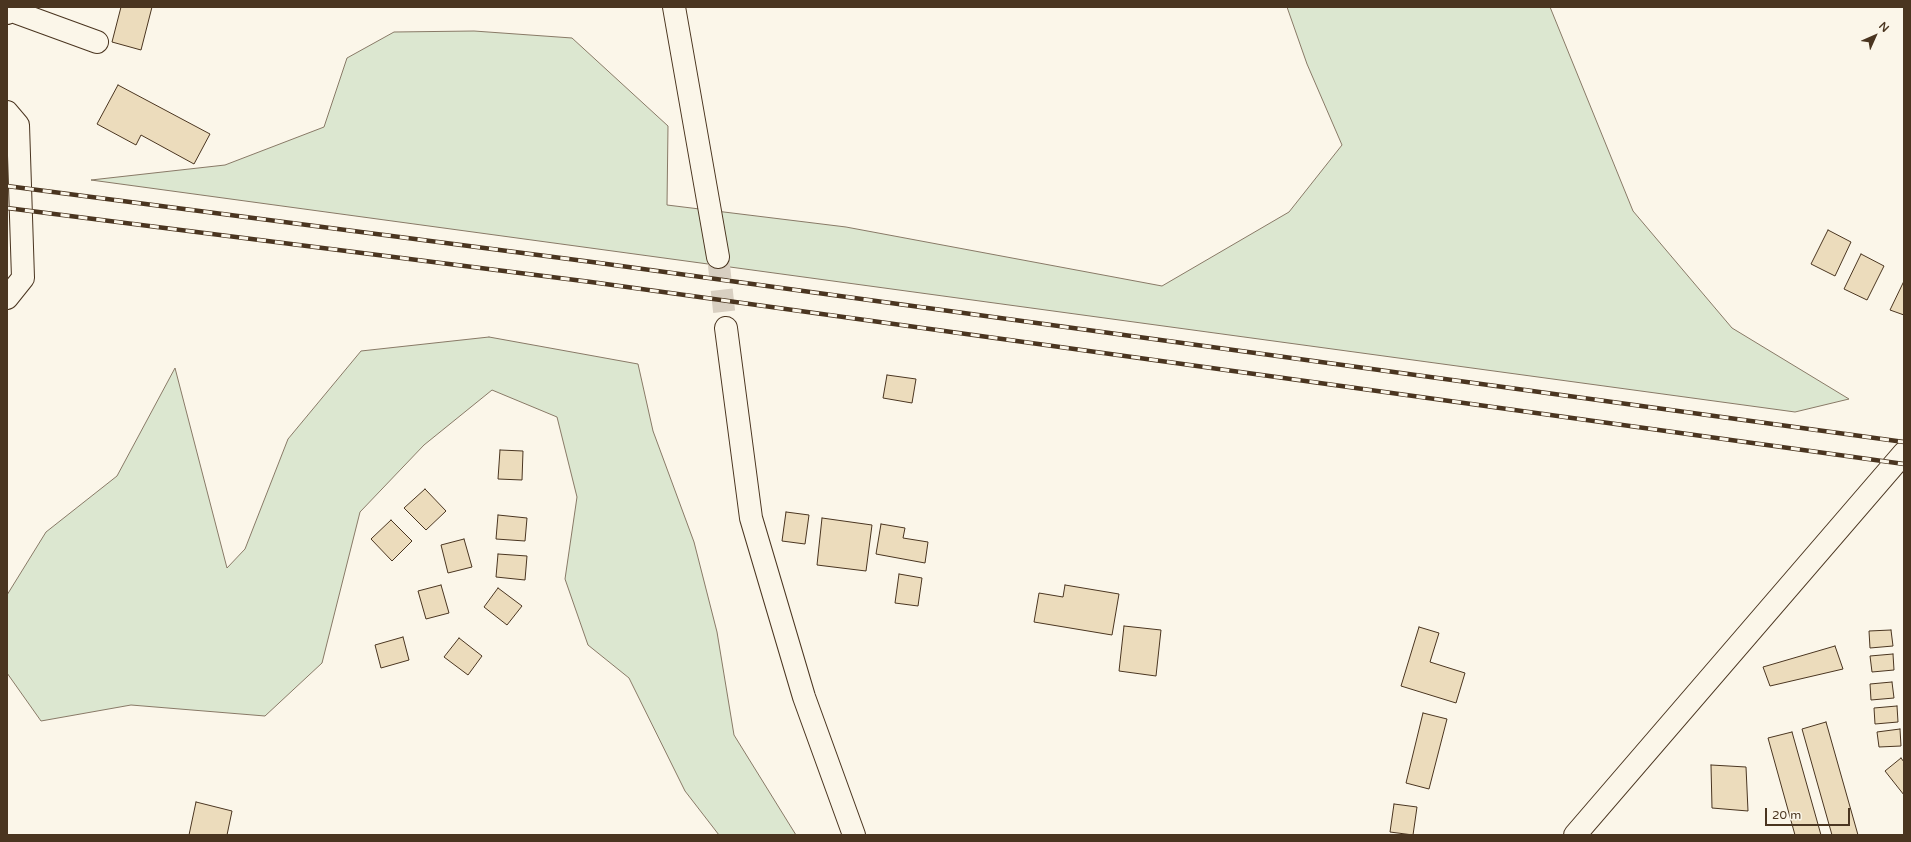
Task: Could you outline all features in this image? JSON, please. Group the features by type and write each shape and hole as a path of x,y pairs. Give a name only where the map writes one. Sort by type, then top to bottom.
{"street":[{"path":"674,7 718,257"},
{"path":"7,13 12,11 97,42"},
{"path":"7,112 18,125 13,154 24,278 7,298"},
{"path":"726,328 751,518 804,696 854,835"},
{"path":"1575,835 1904,453"}],"green space":[{"path":"1287,7 1550,7 1633,211 1732,328 1849,399 1795,412 91,180 225,165 324,127 347,58 394,32 474,31 572,38 668,126 667,205 846,227 1162,286 1289,212 1342,145 1307,64"},
{"path":"489,337 638,364 653,431 694,542 717,632 734,735 796,835 719,835 685,791 629,678 588,645 565,579 577,497 557,417 492,390 424,445 360,512 322,663 265,716 131,705 41,721 7,673 7,595 46,532 117,476 175,368 227,568 245,549 288,439 361,351"}],"building":[{"path":"121,7 152,7 141,50 112,42"},
{"path":"118,85 210,134 194,164 141,135 136,145 97,124"},
{"path":"1828,230 1851,242 1835,276 1811,264"},
{"path":"1861,254 1884,266 1867,300 1844,289"},
{"path":"1904,281 1904,315 1890,310"},
{"path":"887,375 916,379 912,403 883,398"},
{"path":"500,450 523,451 522,480 498,479"},
{"path":"425,489 446,511 426,530 404,508"},
{"path":"786,512 809,515 805,544 782,541"},
{"path":"498,515 527,518 525,541 496,539"},
{"path":"822,518 872,525 866,571 817,565"},
{"path":"391,520 412,541 392,561 371,539"},
{"path":"881,524 905,528 903,538 928,542 925,563 876,554"},
{"path":"464,539 472,567 448,573 441,545"},
{"path":"498,554 527,556 525,580 496,577"},
{"path":"899,574 922,578 918,606 895,603"},
{"path":"441,585 449,613 426,619 418,591"},
{"path":"1065,585 1119,594 1112,635 1034,622 1039,593 1063,597"},
{"path":"498,588 522,606 507,625 484,607"},
{"path":"1124,626 1161,630 1156,676 1119,671"},
{"path":"1419,627 1439,633 1430,662 1465,673 1456,703 1401,686"},
{"path":"1891,630 1893,646 1870,648 1869,631"},
{"path":"403,637 409,660 381,668 375,645"},
{"path":"459,638 482,656 468,675 444,657"},
{"path":"1835,646 1843,669 1770,686 1763,667"},
{"path":"1893,654 1894,670 1872,672 1870,656"},
{"path":"1892,682 1894,698 1871,700 1870,684"},
{"path":"1897,706 1898,722 1875,724 1874,708"},
{"path":"1423,713 1447,719 1429,789 1406,783"},
{"path":"1826,722 1858,835 1832,835 1802,729"},
{"path":"1900,729 1901,746 1879,747 1877,732"},
{"path":"1792,732 1821,835 1795,835 1768,738"},
{"path":"1901,758 1904,762 1904,795 1885,771"},
{"path":"1711,765 1746,767 1748,811 1712,808"},
{"path":"196,802 232,811 227,835 189,835"},
{"path":"1394,804 1417,807 1413,835 1390,832"}],"tunnel":[{"path":"718,257 726,328"}],"railway":[{"path":"7,186 592,262 1904,442"},
{"path":"7,208 591,282 1904,464"}]}
